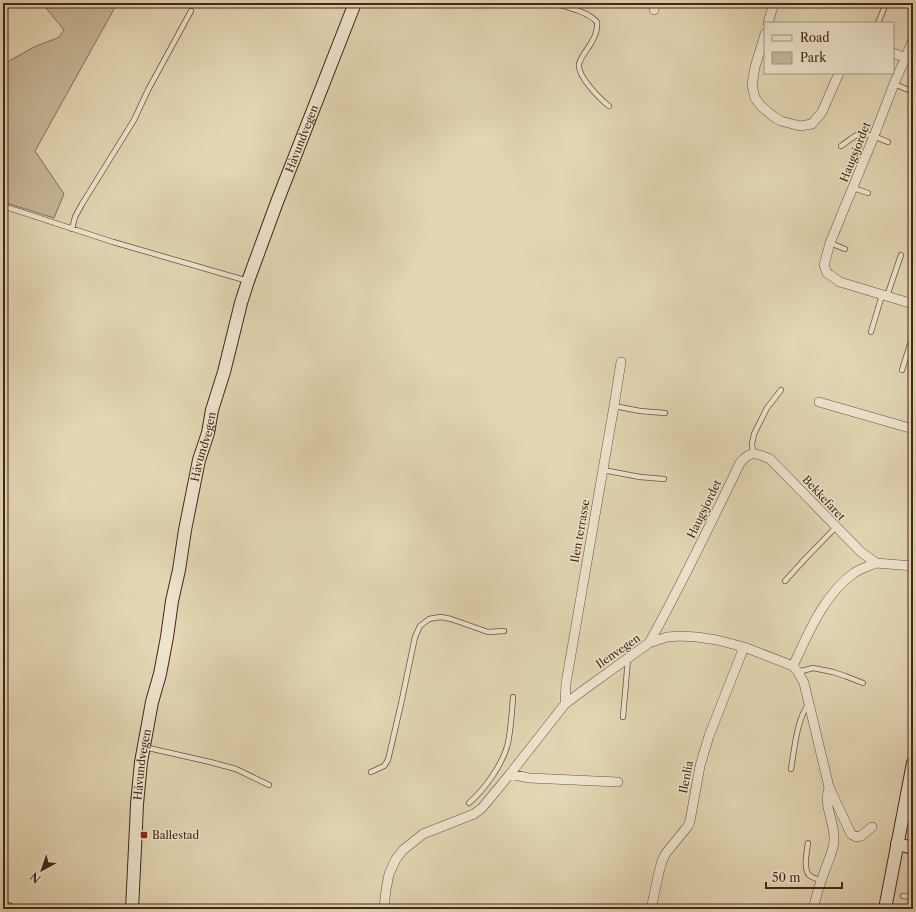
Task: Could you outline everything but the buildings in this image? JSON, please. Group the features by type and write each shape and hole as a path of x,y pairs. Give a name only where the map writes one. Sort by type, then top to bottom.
{"main road":[{"name":"Håvundvegen","path":"132,909 137,804 144,747 152,702 160,674 167,638 172,601 199,460 208,434 212,410 224,372 248,281 277,202 355,3"},
{"path":"885,909 913,764"},
{"path":"897,844 913,848"},
{"path":"3,908 8,909"}],"street":[{"path":"768,22 774,3"},
{"path":"764,37 755,67 752,85 753,92 755,98 761,106 781,121 800,126 812,124 822,112 839,74"},
{"name":"Haugsjordet","path":"884,295 840,282 827,273 824,265 830,243 913,40"},
{"path":"894,53 906,58"},
{"path":"884,295 913,304"},
{"name":"Ilen terrasse","path":"565,704 566,684 621,362"},
{"path":"820,402 913,429"},
{"name":"Haugsjordet","path":"649,643 698,550 740,463 746,456 753,453"},
{"name":"Bekkefaret","path":"753,453 770,459 861,552 876,563"},
{"path":"872,827 861,836 856,837 851,834 829,787 810,704 804,683 796,669 813,624 824,606 842,583 854,573 876,563 913,566"},
{"name":"Ilenvegen","path":"384,909 389,874 396,859 403,850 423,834 474,814 482,808 565,704 649,643 667,637 680,636 717,640 744,647 796,669"},
{"name":"Ilenlia","path":"651,909 659,872 664,857 690,821 700,766 709,736 744,647"},
{"path":"510,774 529,778 618,782"},
{"path":"813,909 834,841 834,832 827,804 829,787"}],"lane":[{"path":"552,3 586,14 597,22 595,36 579,65 580,71 589,85 598,97 609,106"},
{"path":"878,22 885,6"},
{"path":"72,229 75,217 82,204 134,120 148,90 191,11"},
{"path":"894,84 911,91"},
{"path":"841,146 858,134 874,136 888,142"},
{"path":"853,188 868,194"},
{"path":"3,206 120,245 248,281"},
{"path":"830,243 845,249"},
{"path":"871,332 884,295 901,255"},
{"path":"902,370 913,335"},
{"path":"753,453 752,444 754,434 767,408 781,390"},
{"path":"614,406 640,411 665,413"},
{"path":"603,470 640,477 664,479"},
{"path":"785,581 836,527"},
{"path":"371,772 384,766 388,760 415,637 420,626 429,619 441,617 488,632 504,631"},
{"path":"623,717 628,657"},
{"path":"796,669 813,668 833,672 863,683"},
{"path":"469,803 476,797 495,772 508,745 513,697"},
{"path":"791,769 800,721 810,704"},
{"path":"144,747 236,769 269,785"},
{"path":"808,843 807,873 810,876 821,880"},
{"path":"903,896 913,897"}],"green space":[{"path":"42,3 119,3 114,9 35,151 64,194 54,218 3,202 3,64 36,46 59,37 64,30"}],"place":[{"name":"Ballestad","path":"144,835"}]}
